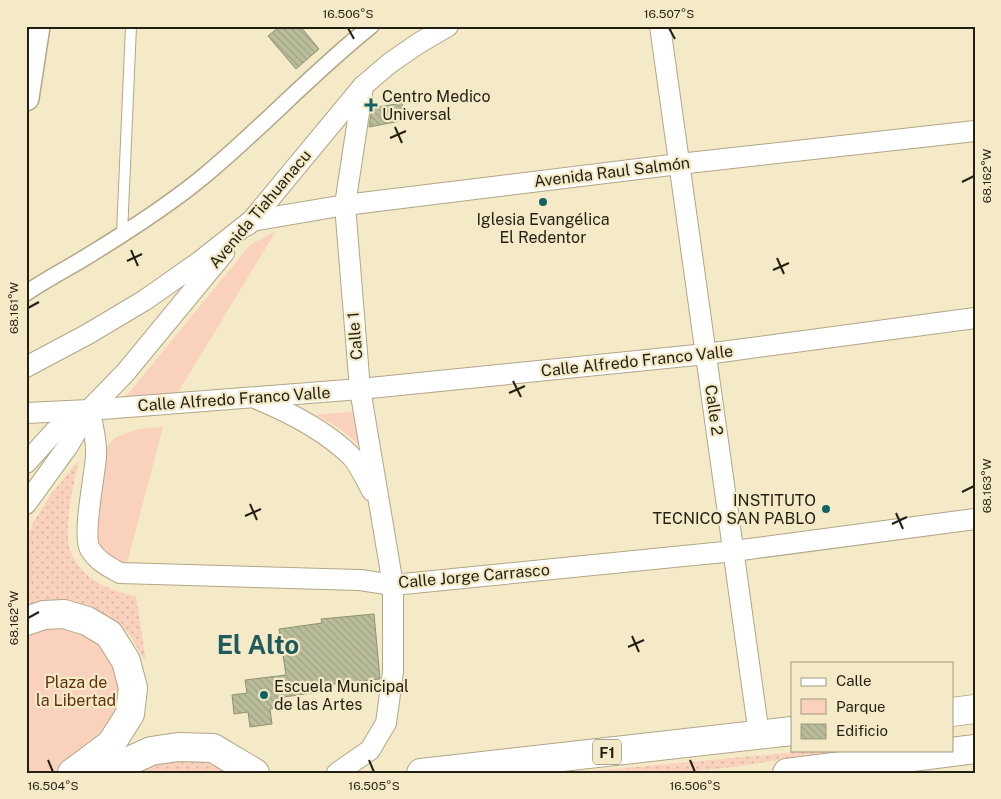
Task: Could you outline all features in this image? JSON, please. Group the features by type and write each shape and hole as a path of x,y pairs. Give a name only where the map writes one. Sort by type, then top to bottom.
{"main road":[{"path":"26,621 44,615 64,614 87,621 109,634 126,661 133,688 130,714 111,744 72,773"},
{"path":"954,712 975,709"},
{"name":"F1","path":"421,773 791,731"},
{"path":"110,773 127,762 151,751 178,747 213,748 246,767"},
{"path":"954,752 975,749"},
{"path":"787,773 952,752"}],"street":[{"path":"26,98 37,26"},
{"path":"26,293 169,203 204,175 320,69 371,26"},
{"name":"Avenida Tiahuanacu","path":"89,410 125,373 363,86 390,63 448,26"},
{"name":"Calle 2","path":"660,26 759,735"},
{"name":"Calle 1","path":"337,773 370,750 386,722 392,672 393,584 360,390 345,205 363,86"},
{"name":"Avenida Raul Salmón","path":"251,220 345,205 679,164 975,131"},
{"path":"26,367 88,334 145,300 199,262 251,220"},
{"name":"Calle Alfredo Franco Valle","path":"26,413 360,390 706,354 975,318"},
{"path":"253,398 287,411 325,435 353,458 378,502"},
{"path":"26,463 55,431 89,410"},
{"path":"26,504 68,446 89,410"},
{"name":"Calle Jorge Carrasco","path":"89,410 94,432 96,455 87,533 89,548 102,563 120,573 360,580 393,584 734,551 975,518"}],"lane":[{"path":"122,234 131,26"}],"green space":[{"path":"276,231 174,399 124,399 250,245"},
{"path":"358,411 365,451 342,430 315,415"},
{"path":"163,427 125,571 96,551 102,453 116,437 139,429"},
{"path":"79,460 68,517 70,549 80,568 96,582 116,591 136,596 146,662 129,634 87,605 55,604 26,611 26,538 52,493"},
{"name":"Plaza de la Libertad","path":"44,624 73,626 100,639 122,668 116,725 60,773 26,773 26,632"},
{"path":"797,752 830,752 733,767 677,773 571,773"},
{"path":"195,756 238,773 126,773 146,763"}],"building":[{"path":"280,26 300,26 319,49 296,69 268,36"},
{"path":"402,103 405,120 369,127 372,108"},
{"path":"374,614 380,679 325,685 326,691 284,697 285,707 270,709 272,724 250,727 248,712 234,714 232,695 247,693 245,680 286,675 279,629 322,623 321,619"}],"place":[{"name":"Centro Medico Universal","path":"371,105"},
{"name":"Iglesia Evangélica El Redentor","path":"543,202"},
{"name":"INSTITUTO TECNICO SAN PABLO","path":"826,509"},
{"name":"Escuela Municipal de las Artes","path":"264,695"}],"district":[{"name":"El Alto","path":"258,644"}]}
